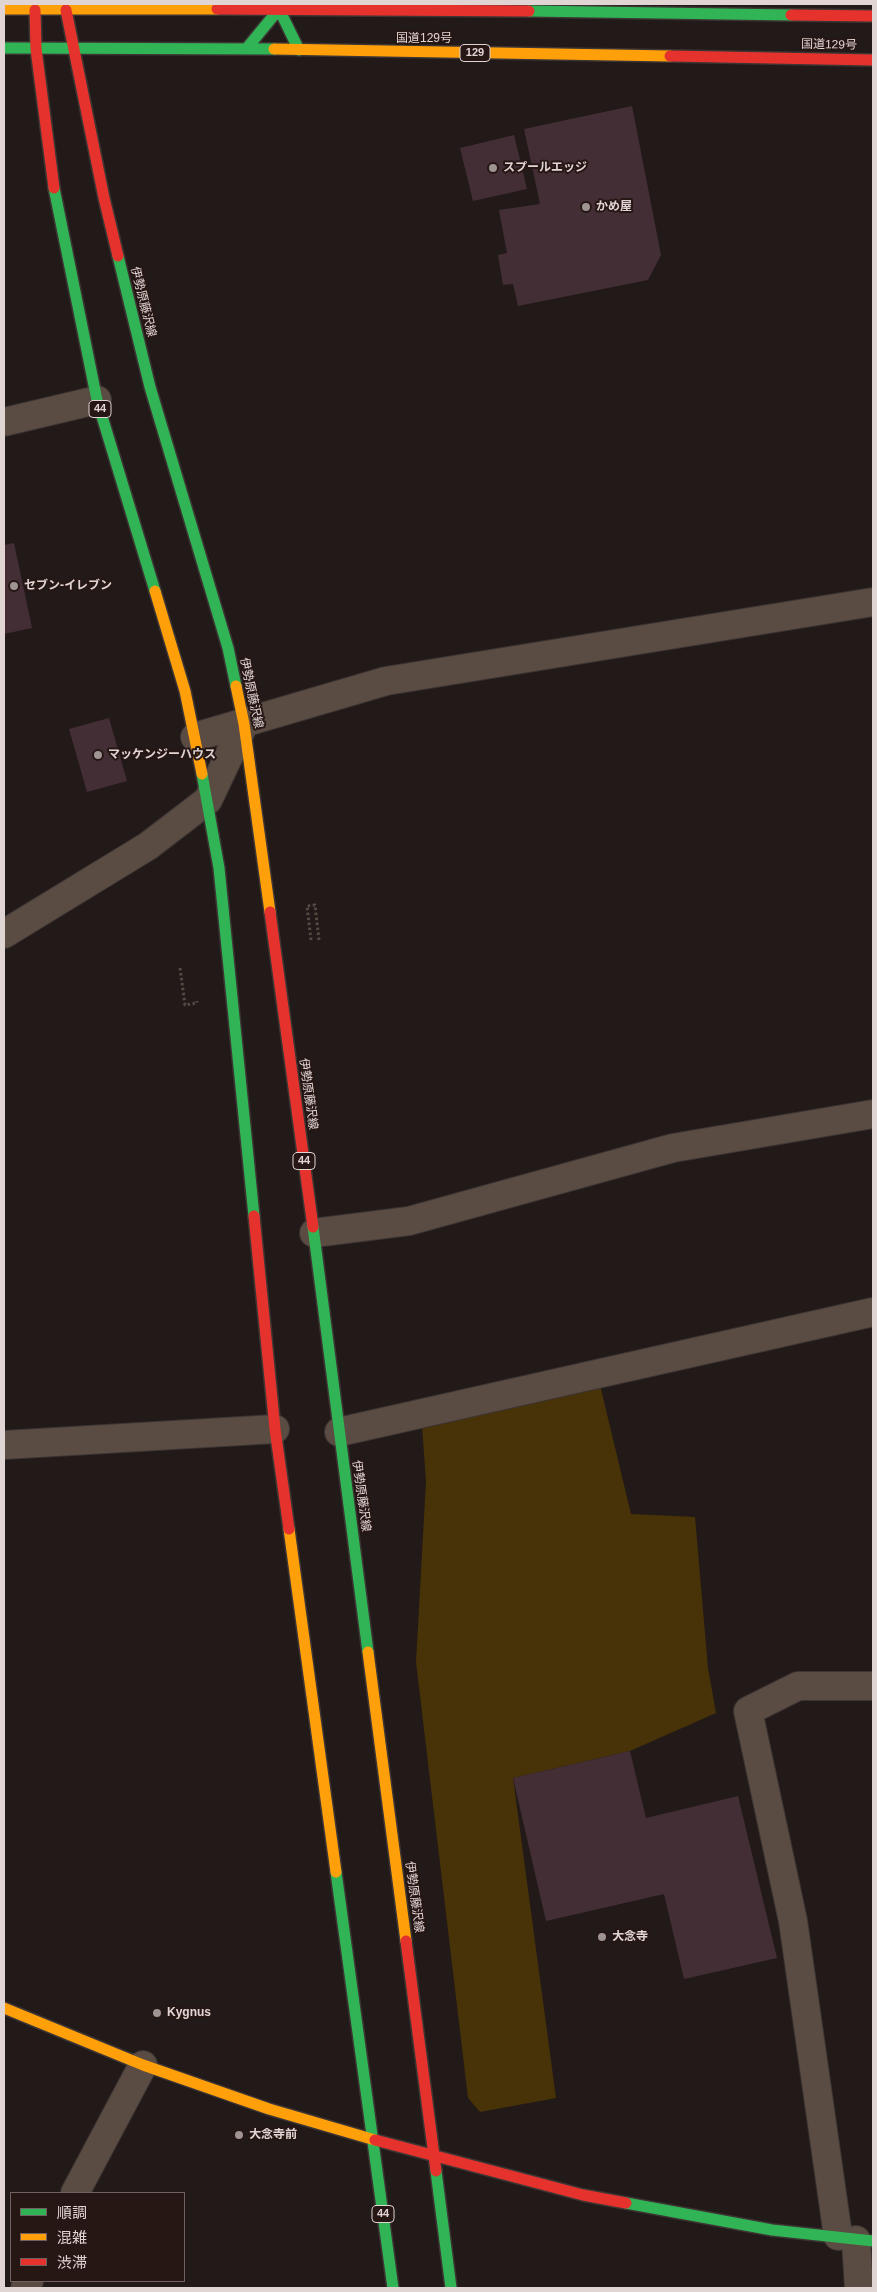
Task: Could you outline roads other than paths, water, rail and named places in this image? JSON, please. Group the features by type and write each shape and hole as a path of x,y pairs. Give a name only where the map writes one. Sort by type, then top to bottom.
{"main road":[{"path":"247,48 279,6"},
{"path":"279,6 299,50"},
{"path":"4,9 279,6 674,8 873,16"},
{"name":"44","path":"50,7 36,49 53,182 97,400 185,691 208,800 219,868 275,1429 394,2288"},
{"name":"伊勢原藤沢線","path":"50,7 76,49 104,198 150,387 228,648 244,724 314,1233 451,2288"},
{"name":"国道129号","path":"4,48 247,48 873,60"},
{"path":"4,2008 143,2064 285,2114 372,2139 583,2196 772,2230 856,2239"}],"street":[{"path":"4,422 97,400"},
{"path":"194,737 244,724 386,681 873,602"},
{"path":"4,934 148,846 208,800 244,724"},
{"path":"314,1233 409,1222 674,1148 873,1114"},
{"path":"339,1432 873,1312"},
{"path":"4,1445 275,1429"},
{"path":"859,2288 856,2239 793,1921 748,1711 798,1686 873,1686"},
{"path":"76,2192 143,2064"}],"place":[{"name":"スプールエッジ","path":"493,168"},
{"name":"かめ屋","path":"586,207"},
{"name":"セブン-イレブン","path":"14,586"},
{"name":"マッケンジーハウス","path":"98,755"},
{"name":"大念寺","path":"602,1937"},
{"name":"Kygnus","path":"157,2013"},
{"name":"大念寺前","path":"239,2135"}]}
